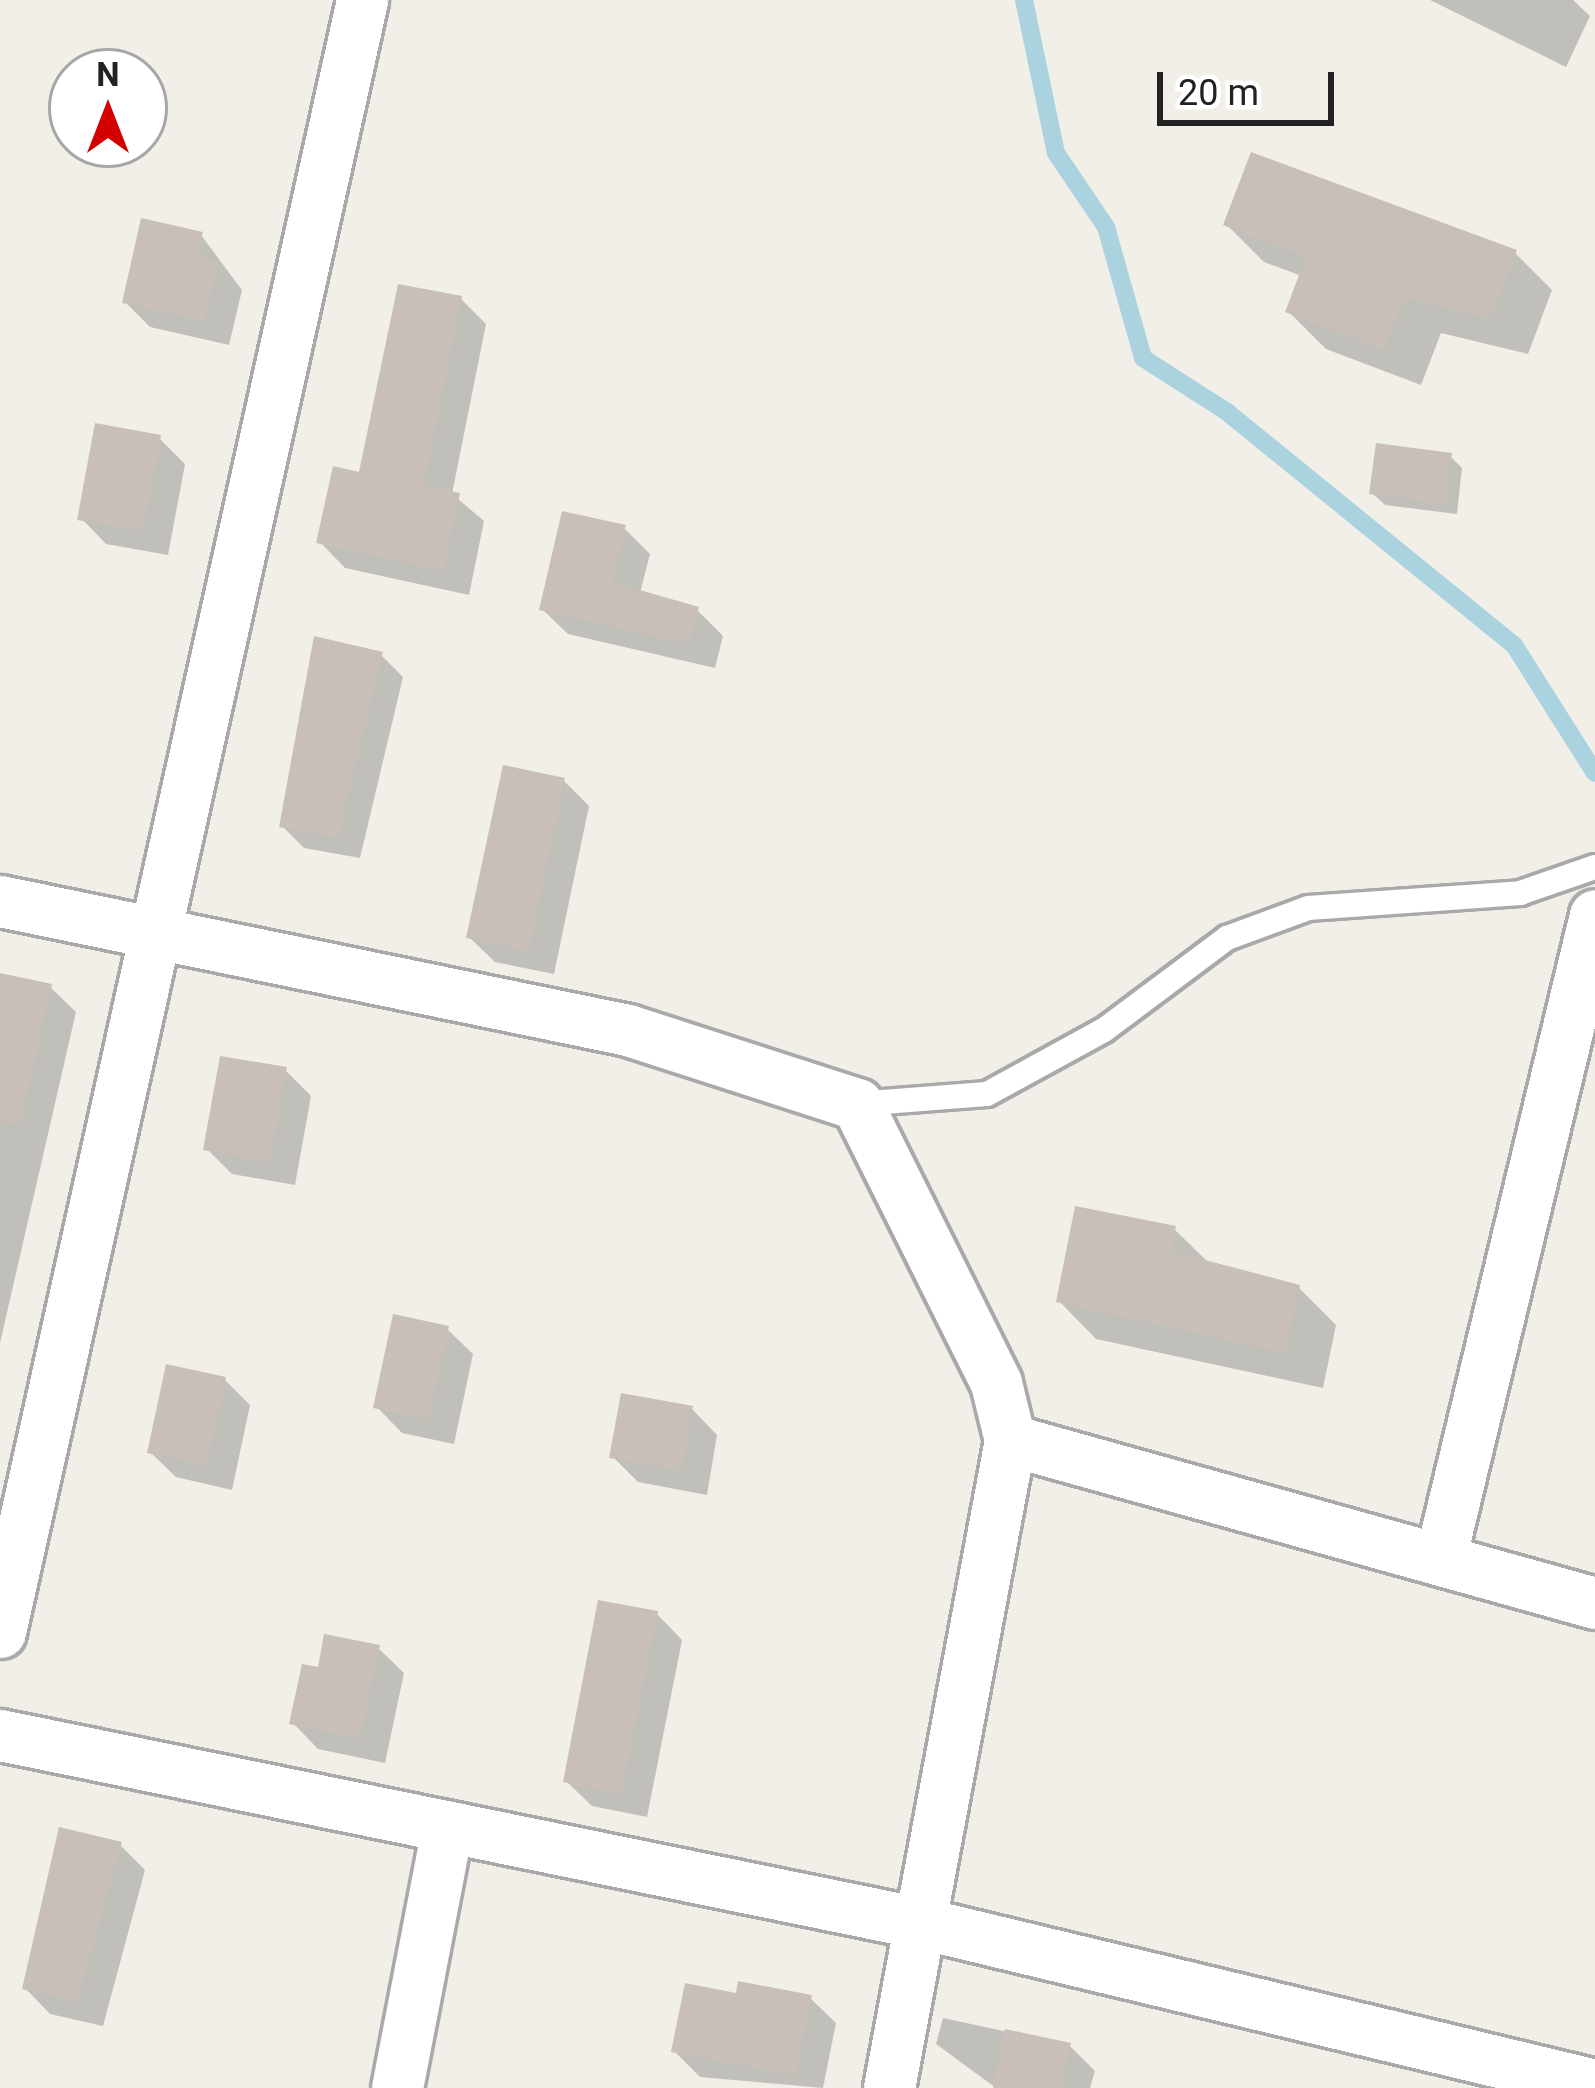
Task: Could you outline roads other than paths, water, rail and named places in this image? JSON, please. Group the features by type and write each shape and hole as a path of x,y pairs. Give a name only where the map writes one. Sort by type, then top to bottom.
{"street":[{"path":"0,1632 150,930 362,0"},
{"path":"0,901 628,1030 857,1104 996,1383 1010,1440 925,1924 889,2088"},
{"path":"1441,1555 1595,915"},
{"path":"1010,1440 1441,1555 1595,1603"},
{"path":"0,1735 925,1924 1573,2084"},
{"path":"397,2088 447,1828"}],"lane":[{"path":"857,1104 987,1094 1103,1030 1227,938 1308,908 1520,893 1595,867"}],"waterway":[{"path":"1024,0 1056,153 1106,227 1143,358 1227,412 1514,645 1595,773"}]}
